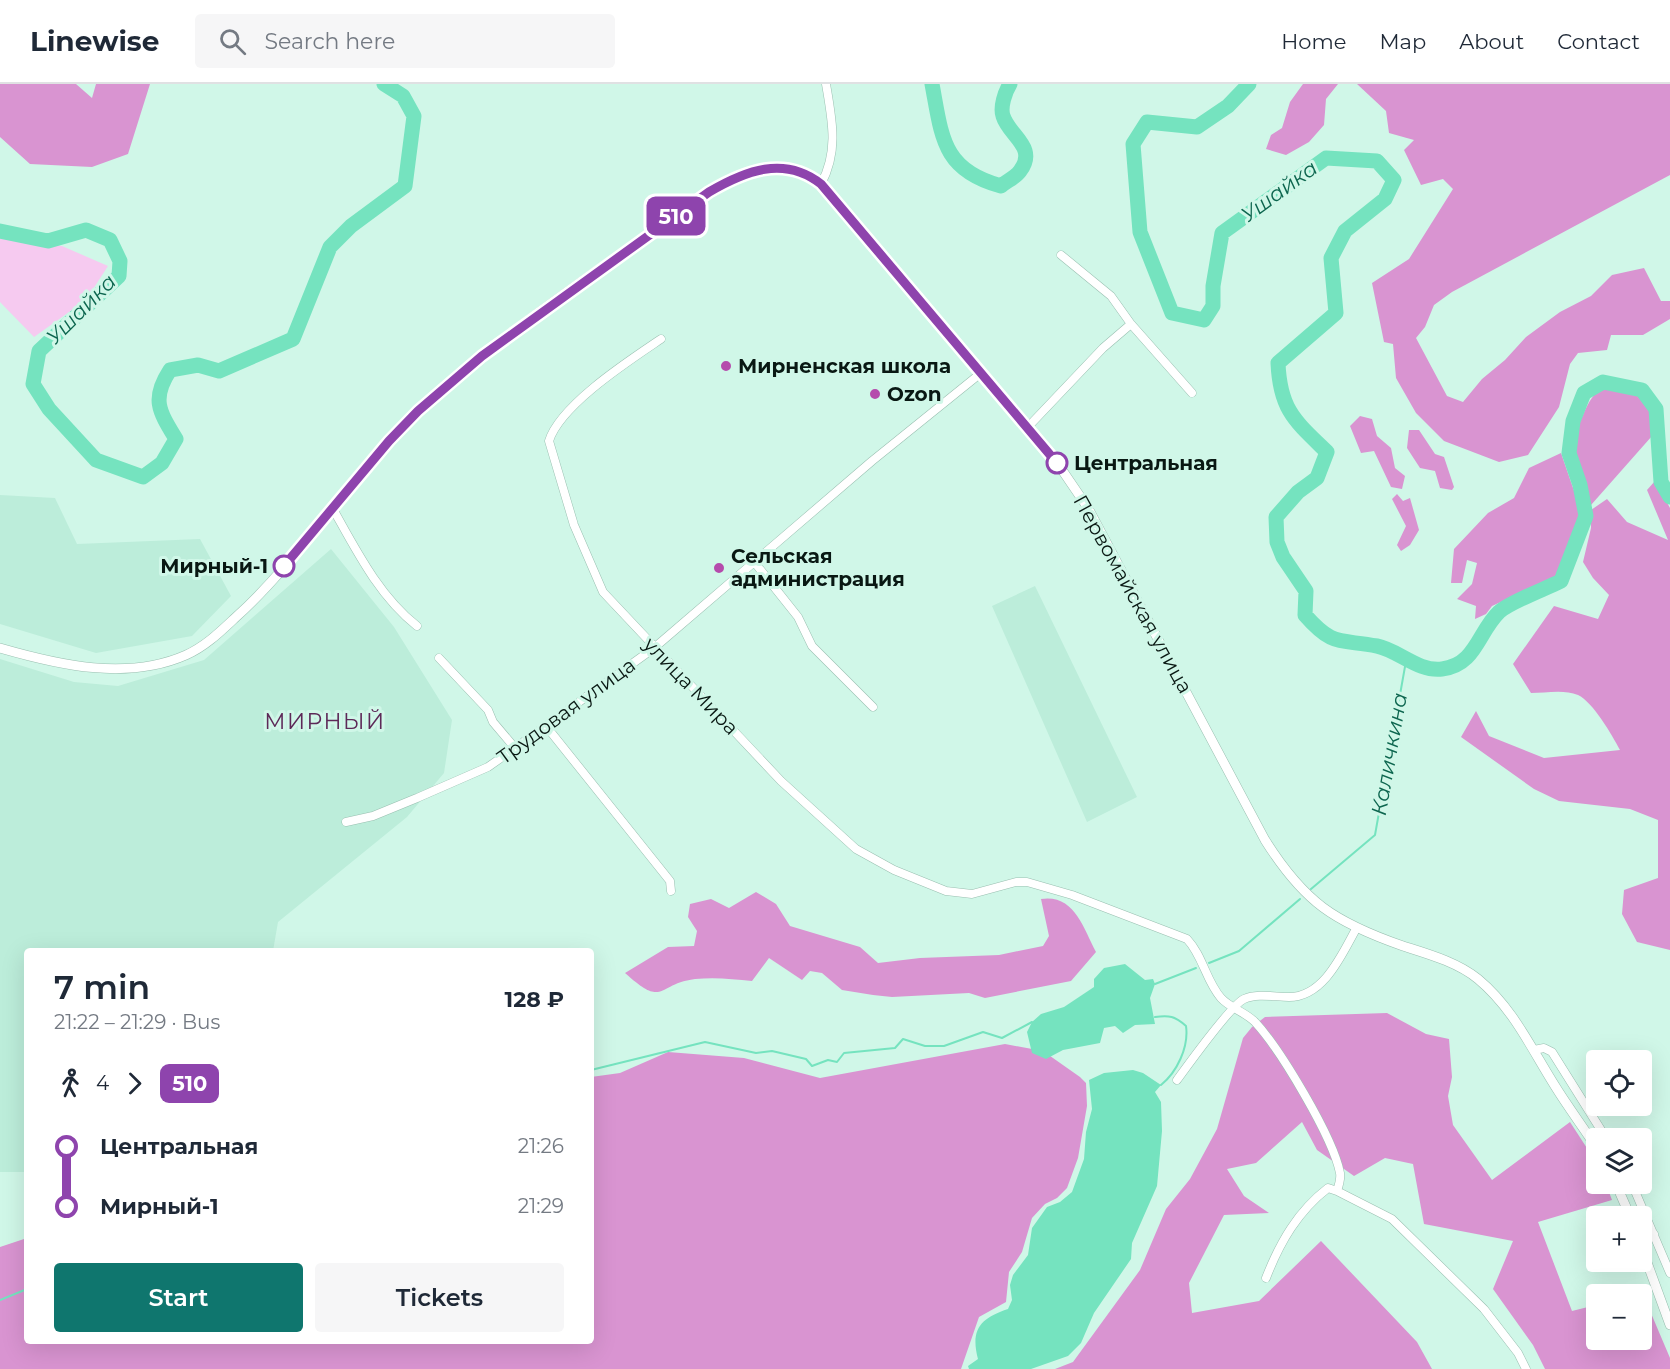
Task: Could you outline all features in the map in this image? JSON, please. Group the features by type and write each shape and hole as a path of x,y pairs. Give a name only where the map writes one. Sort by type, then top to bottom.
{"street":[{"path":"0,648 69,666 113,668 170,662 205,645 256,599 389,441 418,411 482,356 709,192 734,177 760,168 794,170 811,176 821,184 830,167 834,145 826,84"},
{"name":"Первомайская улица","path":"821,184 1058,464 1088,508 1265,840 1286,874 1315,903 1356,928 1467,971 1501,1001 1586,1131"},
{"path":"1061,255 1111,296 1131,324 1192,393"},
{"path":"1027,428 1103,348 1131,324"},
{"name":"улица Мира","path":"661,339 616,369 558,424 549,441 574,525 603,592 781,781 856,849 927,885 959,894 983,892 1016,882 1054,890 1187,939 1194,947 1211,984 1222,999 1254,1021 1287,1065 1333,1153 1341,1175 1337,1191"},
{"name":"Трудовая улица","path":"346,822 373,816 417,798 488,766 515,748 654,648 872,461 981,373"},
{"path":"333,509 366,567 394,606 417,626"},
{"path":"755,563 798,617 812,646 873,708"},
{"path":"439,658 488,710 493,722 515,748"},
{"path":"546,726 670,881 671,891"},
{"path":"1177,1080 1233,1007 1249,998 1293,997 1306,994 1328,976 1356,928"},
{"path":"1534,1050 1544,1048 1552,1052 1600,1128"},
{"path":"1266,1278 1277,1250 1307,1204 1328,1188 1337,1191 1392,1219 1484,1309 1518,1353 1526,1369"},
{"path":"1636,1194 1670,1273"},
{"path":"1651,1272 1670,1325"}],"shaded area":[{"path":"0,84 76,84 92,98 96,84 150,84 128,154 92,167 30,164 0,137"},
{"path":"1303,84 1338,84 1326,99 1324,125 1309,142 1286,155 1266,149 1271,135 1282,128 1290,102"},
{"path":"1357,84 1670,84 1670,175 1452,292 1434,305 1425,327 1416,338 1447,396 1463,402 1482,379 1505,360 1526,337 1560,312 1591,296 1612,275 1644,268 1661,301 1670,301 1670,319 1643,335 1611,335 1607,350 1578,353 1570,364 1559,407 1528,455 1499,462 1444,441 1416,413 1396,378 1393,344 1384,342 1372,283 1409,259 1453,189 1443,179 1421,185 1404,150 1414,140 1389,133 1386,111"},
{"path":"0,233 23,243 62,246 108,266 86,300 34,337 0,302"},
{"path":"1605,385 1639,393 1653,412 1652,436 1591,505 1579,471 1576,439 1578,427 1587,406 1594,395"},
{"path":"1360,416 1372,419 1377,436 1391,448 1395,468 1405,476 1402,489 1391,487 1374,451 1361,453 1350,426"},
{"path":"1409,430 1419,430 1435,454 1444,457 1454,487 1452,490 1440,488 1435,471 1420,468 1407,448"},
{"path":"1561,453 1582,514 1558,576 1492,606 1486,614 1475,619 1476,606 1457,599 1472,584 1477,563 1467,560 1462,583 1451,583 1454,549 1488,513 1514,498 1529,468"},
{"path":"1655,481 1670,508 1670,950 1637,942 1622,914 1624,890 1658,878 1658,820 1630,809 1559,801 1534,789 1461,737 1476,711 1489,736 1544,758 1620,750 1602,720 1584,699 1567,692 1531,693 1513,664 1554,606 1598,619 1609,595 1593,578 1583,562 1591,528 1591,510 1607,499 1627,522 1668,540 1647,490"},
{"path":"1397,494 1403,501 1410,498 1419,530 1410,545 1401,551 1397,545 1406,526 1392,499"},
{"path":"0,495 55,498 77,544 200,539 231,596 192,636 96,653 0,624"},
{"path":"331,549 394,627 452,720 444,773 407,817 278,922 274,948 24,948 24,1172 0,1172 0,659 74,682 118,686 204,660"},
{"path":"1035,586 1137,797 1087,822 992,606"},
{"path":"756,892 776,904 790,926 860,947 878,963 920,958 999,955 1043,946 1049,936 1041,899 1052,899 1069,907 1082,923 1096,952 1071,981 985,998 969,993 892,997 842,990 822,973 810,971 802,980 769,958 752,981 695,979 654,992 647,990 625,973 668,947 694,946 697,931 688,917 690,904 711,899 729,908"},
{"path":"1125,964 1145,980 1153,979 1155,984 1150,998 1155,1024 1135,1025 1123,1033 1115,1026 1104,1028 1100,1043 1063,1050 1046,1059 1032,1053 1027,1032 1032,1022 1041,1014 1064,1007 1094,987 1094,979 1104,968"},
{"path":"1387,1013 1426,1034 1449,1039 1452,1077 1448,1096 1453,1125 1492,1180 1570,1122 1586,1147 1586,1194 1610,1194 1612,1200 1538,1222 1572,1311 1586,1308 1586,1350 1652,1350 1652,1316 1670,1358 1670,1369 1545,1369 1533,1345 1493,1289 1513,1241 1424,1224 1413,1164 1385,1158 1354,1176 1317,1150 1302,1122 1256,1163 1227,1169 1244,1196 1269,1213 1224,1215 1189,1283 1192,1313 1259,1301 1321,1241 1417,1342 1432,1369 1055,1369 1073,1362 1140,1270 1166,1209 1190,1179 1217,1129 1243,1038 1265,1017"},
{"path":"1005,1044 1043,1051 1086,1083 1087,1106 1078,1158 1067,1188 1057,1198 1045,1204 1032,1218 1022,1252 1009,1272 1006,1302 979,1317 961,1369 0,1369 0,1247 24,1239 24,1344 594,1344 594,1077 620,1073 668,1052 744,1058 820,1078"},
{"path":"1133,1070 1143,1073 1161,1085 1155,1092 1161,1102 1162,1131 1157,1186 1132,1243 1131,1259 1094,1313 1081,1343 1068,1356 1031,1369 969,1369 968,1366 978,1359 976,1340 980,1326 991,1316 1008,1309 1012,1300 1010,1285 1013,1275 1028,1255 1032,1228 1047,1207 1060,1202 1072,1192 1084,1159 1086,1132 1092,1109 1089,1080 1104,1073"}],"waterway":[{"name":"Ушайка","path":"0,231 48,241 86,230 110,240 120,261 119,276 39,351 33,384 49,409 96,460 143,477 162,463 176,439 162,413 159,397 170,370 198,365 219,371 293,339 330,247 351,226 405,186 414,116 403,96 384,84"},
{"name":"Ушайка","path":"932,84 943,135 956,161 967,171 1001,186 1018,173 1025,163 1026,155 1024,148 1003,116 1003,100 1010,84"},
{"name":"Ушайка","path":"1249,84 1228,106 1197,127 1147,122 1133,144 1140,232 1172,313 1204,320 1213,306 1213,286 1222,233 1326,158 1377,161 1394,180 1385,199 1345,231 1331,258 1336,313 1278,363 1282,392 1291,414 1327,452 1317,478 1298,492 1276,517 1277,542 1283,557 1306,591 1305,615 1315,625 1337,640 1385,648 1416,664 1442,669 1462,661 1492,620 1504,608 1561,581 1586,516 1580,485 1569,453 1573,421 1584,393 1603,382 1642,390 1656,409 1661,482 1670,497"},
{"name":"Каличкина","path":"1311,889 1375,835 1406,661"},
{"name":"Каличкина","path":"1209,963 1239,951 1300,899"},
{"name":"Каличкина","path":"1155,984 1196,968"},
{"name":"Каличкина","path":"1155,1017 1172,1017 1186,1026 1186,1042 1181,1058 1167,1080 1161,1085"},
{"path":"594,1069 705,1042 756,1053 772,1051 806,1059 812,1066 828,1060 837,1062 844,1053 895,1048 903,1039 925,1046 944,1046 983,1032 1002,1038 1032,1022"},
{"path":"0,1300 24,1290"}],"bus line":[{"name":"510","path":"284,566 389,441 418,411 482,356 709,192 734,177 760,168 776,167 794,170 811,176 821,184 1057,463"}],"place":[{"name":"Мирненская школа","path":"726,366"},
{"name":"Ozon","path":"875,394"},
{"name":"Центральная","path":"1057,463"},
{"name":"Мирный-1","path":"284,566"},
{"name":"Сельская администрация","path":"719,568"}],"district":[{"name":"МИРНЫЙ","path":"325,721"}]}
